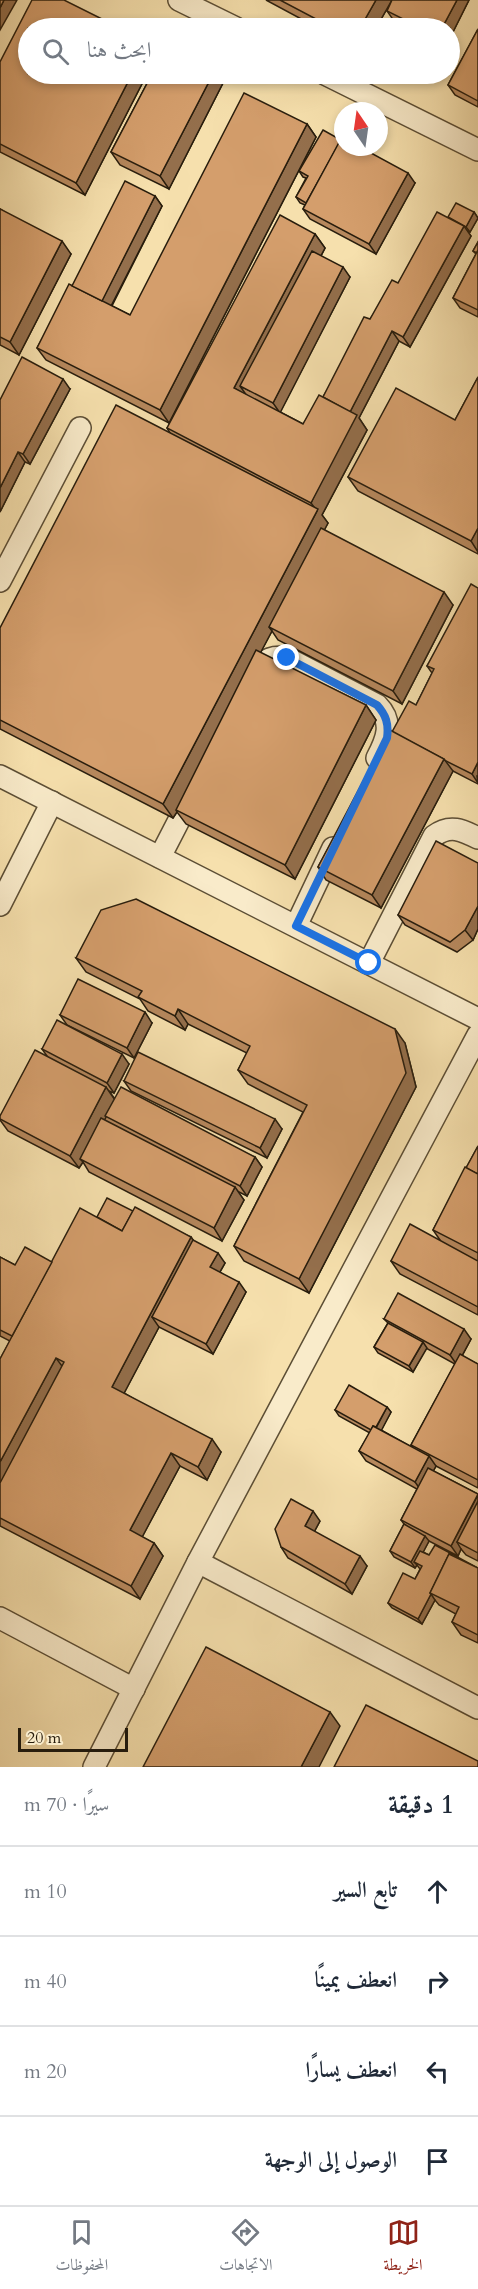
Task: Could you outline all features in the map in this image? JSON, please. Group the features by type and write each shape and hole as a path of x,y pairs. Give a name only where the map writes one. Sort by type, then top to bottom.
{"lane":[{"path":"179,0 216,18"},
{"path":"345,84 478,150"},
{"path":"0,581 80,428"},
{"path":"244,693 260,664 277,657 287,658 377,705 386,716 387,738 367,780"},
{"path":"160,857 202,775"},
{"path":"0,776 478,1019"},
{"path":"0,906 52,802"},
{"path":"369,963 434,836 440,831 456,828 478,838"},
{"path":"296,926 341,832"},
{"path":"94,1767 198,1562 478,1035"},
{"path":"198,1562 478,1708"},
{"path":"0,1618 134,1689"}],"building":[{"path":"32,0 64,0 100,18 23,18"},
{"path":"280,0 376,0 366,18 314,18"},
{"path":"392,0 457,0 447,18 401,18 387,11"},
{"path":"18,27 18,84 127,84 76,183 0,144 0,62"},
{"path":"478,29 478,101 448,85 460,84 460,63"},
{"path":"147,84 208,84 160,176 111,152"},
{"path":"244,93 307,124 160,410 37,348 69,284 130,315"},
{"path":"323,130 334,136 334,153 306,203 296,197 308,176 299,171"},
{"path":"334,152 334,156 377,156 408,173 369,244 303,209"},
{"path":"125,181 155,196 102,301 72,286"},
{"path":"456,203 474,212 466,227 448,217"},
{"path":"0,209 62,241 10,342 0,337"},
{"path":"437,212 464,226 403,337 392,331 350,412 323,397 364,317 370,319 392,280 398,283"},
{"path":"280,215 315,234 234,388 303,424 319,395 357,415 311,503 167,428"},
{"path":"478,242 478,250 477,253 473,251"},
{"path":"478,250 478,310 453,298"},
{"path":"312,251 343,267 273,403 240,386"},
{"path":"22,357 63,379 23,454 18,452 0,488 0,400"},
{"path":"478,377 478,528 471,541 348,477 396,388 455,420"},
{"path":"116,405 318,509 163,804 0,720 0,628"},
{"path":"321,528 444,592 393,691 269,627"},
{"path":"471,584 478,588 478,762 472,774 392,732 409,701 416,705 434,669 427,666"},
{"path":"256,650 366,705 285,865 176,810"},
{"path":"390,730 444,759 372,895 318,867"},
{"path":"436,841 478,863 478,906 465,930 450,942 398,915"},
{"path":"136,899 395,1029 406,1073 299,1279 234,1246 307,1105 238,1070 250,1046 178,1009 175,1016 138,997 142,991 76,958 101,910"},
{"path":"78,979 145,1012 127,1048 60,1015"},
{"path":"57,1020 122,1054 107,1083 42,1049"},
{"path":"35,1050 106,1087 70,1156 0,1119"},
{"path":"138,1052 275,1119 260,1148 124,1081"},
{"path":"121,1087 255,1157 240,1186 105,1116"},
{"path":"101,1118 235,1187 214,1228 80,1159"},
{"path":"478,1146 478,1174 466,1168"},
{"path":"465,1167 478,1174 478,1253 433,1230"},
{"path":"107,1198 133,1211 122,1231 97,1217"},
{"path":"135,1207 191,1237 112,1387 212,1439 198,1467 171,1453 130,1530 154,1543 131,1586 0,1518 0,1483 64,1362 56,1358 0,1462 0,1359 80,1208 122,1231"},
{"path":"410,1224 478,1261 478,1307 391,1261"},
{"path":"193,1240 218,1253 210,1267 239,1282 206,1344 152,1317"},
{"path":"25,1247 52,1262 12,1336 0,1330 0,1257 15,1265"},
{"path":"398,1293 464,1329 450,1355 384,1319"},
{"path":"388,1323 423,1342 409,1366 374,1347"},
{"path":"460,1354 478,1364 478,1480 411,1445"},
{"path":"349,1385 387,1407 376,1427 373,1426 371,1430 335,1410"},
{"path":"373,1426 429,1456 415,1482 359,1451"},
{"path":"428,1468 478,1494 451,1546 401,1520"},
{"path":"291,1499 313,1511 305,1526 360,1556 345,1584 281,1547 275,1529"},
{"path":"478,1501 478,1553 457,1542"},
{"path":"404,1524 425,1536 411,1562 390,1551"},
{"path":"435,1545 452,1554 449,1554 418,1619 388,1603 403,1573 415,1579 422,1566 414,1562 420,1551 429,1555"},
{"path":"449,1554 478,1568 478,1635 452,1622 459,1607 430,1593"},
{"path":"206,1647 330,1712 301,1767 143,1767"},
{"path":"366,1705 478,1761 478,1767 334,1767"}],"route":[{"path":"287,658 377,705 386,716 388,723 387,738 296,926 369,963"}]}
